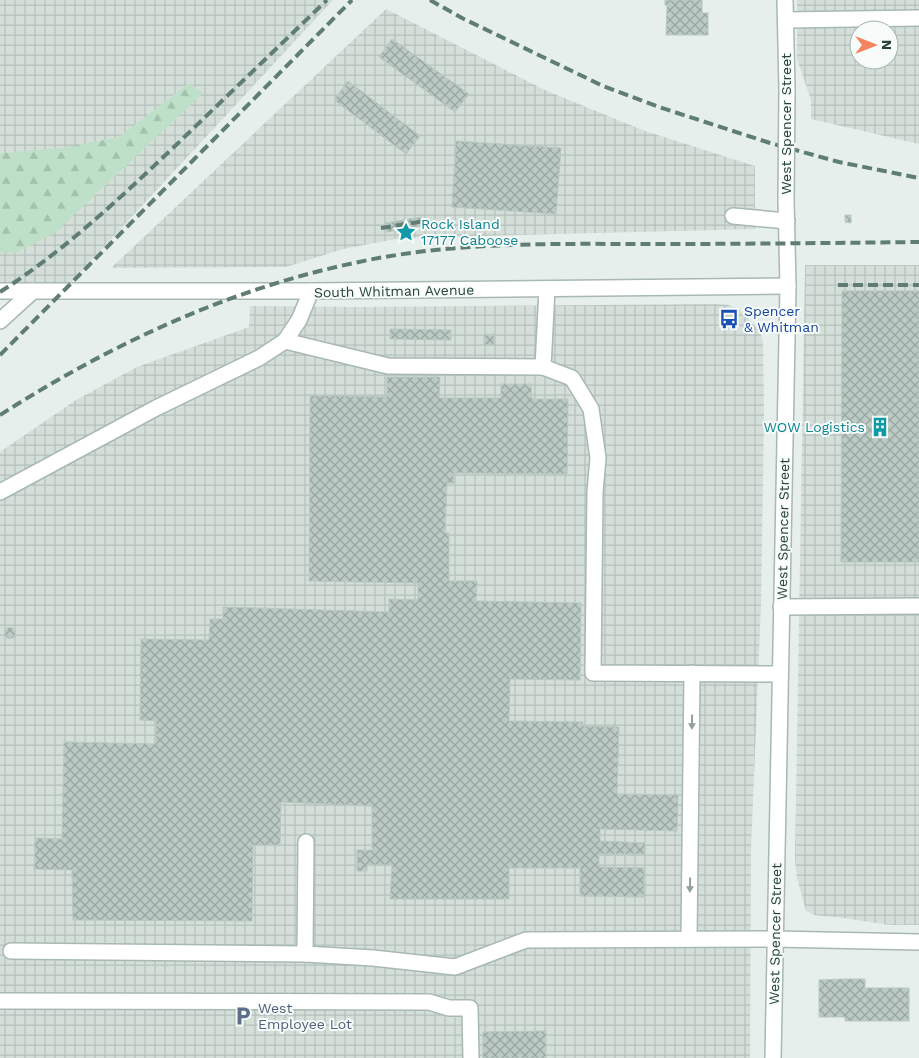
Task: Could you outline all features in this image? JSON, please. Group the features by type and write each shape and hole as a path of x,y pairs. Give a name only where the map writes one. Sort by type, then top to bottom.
{"street":[{"name":"West Spencer Street","path":"773,1058 788,286 785,0"},
{"path":"786,20 919,18"},
{"path":"733,216 787,222"},
{"name":"South Whitman Avenue","path":"0,291 311,291 788,286"},
{"path":"543,367 546,289"},
{"path":"0,322 33,291"},
{"path":"0,492 156,408 259,358 285,341 299,320 311,291"},
{"path":"285,341 388,366 543,367 572,378 591,409 598,458 595,492 593,673 780,674"},
{"path":"781,607 919,606"},
{"path":"689,939 692,673"},
{"path":"305,954 306,842"},
{"path":"11,951 305,954 373,958 455,967 526,940 775,939 919,942"},
{"path":"0,1002 430,1002 449,1008 470,1008 471,1058"}],"shaded area":[{"path":"0,0 333,0 62,292 0,297"},
{"path":"797,0 919,0 919,144 811,119 811,100 797,59"},
{"path":"386,9 547,91 645,131 755,166 755,229 401,238 343,249 286,267 111,268"},
{"path":"805,265 919,265 919,925 889,925 814,915 806,911 797,878 795,860"},
{"path":"729,305 740,310 760,331 763,342 764,414 761,605 751,850 750,1058 0,1058 0,452 76,400 137,367 249,327 250,306"}],"green space":[{"path":"189,83 203,93 56,232 16,253 0,252 0,153 61,148 119,137"}],"building":[{"path":"665,0 702,0 702,13 708,13 708,35 666,35 667,5 665,5"},
{"path":"392,39 469,94 455,112 379,57"},
{"path":"348,81 420,136 406,154 334,100"},
{"path":"456,141 561,148 556,214 452,207"},
{"path":"845,215 851,215 851,223 845,222"},
{"path":"421,217 422,226 387,232 386,223"},
{"name":"WOW Logistics","path":"842,291 919,291 919,562 841,562"},
{"path":"390,329 451,330 451,340 390,339"},
{"path":"494,334 494,345 484,345 484,335"},
{"path":"387,377 440,377 439,398 501,398 501,384 531,384 532,399 568,399 567,474 453,473 454,483 447,483 445,533 449,533 449,581 477,581 476,601 581,603 580,680 510,679 509,721 583,722 583,726 619,727 617,794 678,795 677,831 600,829 600,841 645,843 645,854 599,854 599,867 644,868 644,897 580,896 580,868 509,868 509,899 390,899 392,865 367,865 367,871 357,871 357,850 372,850 372,806 281,802 280,845 253,845 252,921 73,920 72,870 34,869 35,838 62,839 64,742 156,744 156,721 140,720 141,639 209,640 210,619 223,619 223,607 389,612 389,599 418,600 418,583 309,581 310,395 387,397"},
{"path":"10,627 16,633 10,639 4,633"},
{"path":"865,979 865,988 909,988 909,1021 845,1021 845,1017 819,1017 819,980"},
{"path":"546,1031 546,1058 483,1058 483,1032"}],"railway":[{"path":"0,292 69,242 112,205 327,0"},
{"path":"0,355 352,0"},
{"path":"430,0 462,18 603,86 659,107 770,143 839,162 919,178"},
{"path":"381,228 425,221"},
{"path":"0,415 84,366 170,323 260,288 307,274 391,256 466,247 504,245 919,242"},
{"path":"838,285 919,285"}],"place":[{"name":"Rock Island 17177 Caboose","path":"406,232"},
{"name":"Spencer & Whitman","path":"729,319"},
{"name":"WOW Logistics","path":"880,427"},
{"name":"West Employee Lot","path":"243,1016"}]}
